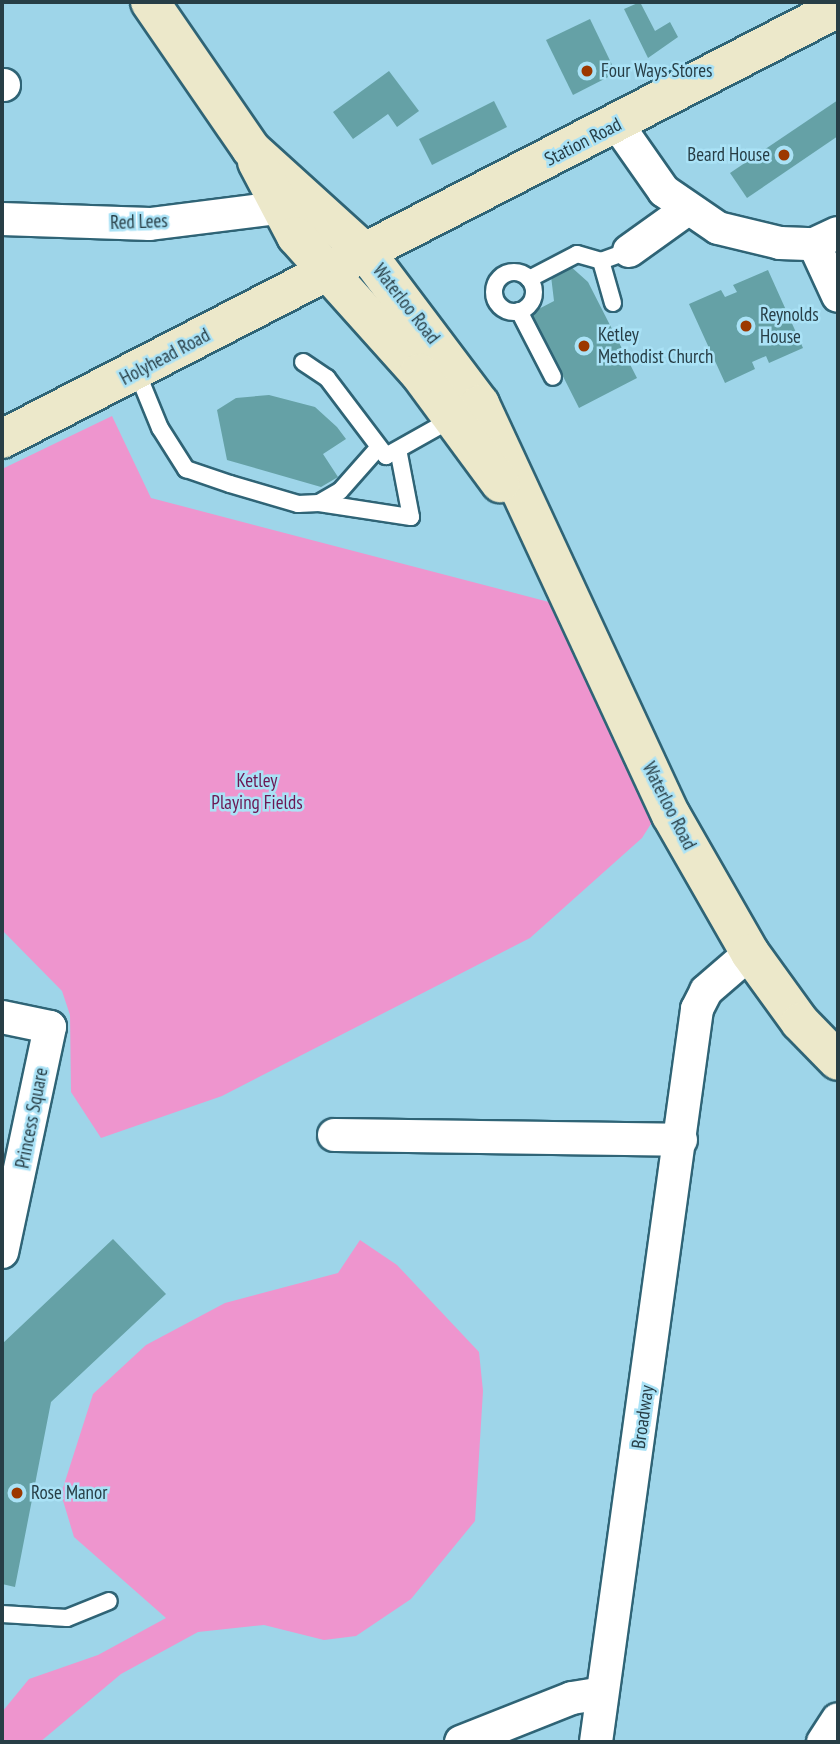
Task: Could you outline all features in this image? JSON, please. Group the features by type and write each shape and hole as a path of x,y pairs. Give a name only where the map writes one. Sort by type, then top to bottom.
{"street":[{"name":"Waterloo Road","path":"150,2 251,149 276,208 327,275 419,373 536,529"},
{"name":"Station Road","path":"327,275 838,8"},
{"path":"617,124 641,163 686,210 748,237 826,238 838,296"},
{"name":"Waterloo Road","path":"251,149 367,254 480,404 671,815 750,953 800,1022 838,1061"},
{"name":"Red Lees","path":"2,219 150,224 276,208"},
{"path":"615,256 686,210"},
{"name":"Holyhead Road","path":"2,439 327,275"},
{"name":"Broadway","path":"596,1742 697,1009 706,991 750,953"},
{"name":"Princess Square","path":"2,1017 50,1027 2,1252"},
{"path":"334,1135 681,1140"},
{"path":"461,1742 572,1698 602,1693"},
{"path":"824,1742 838,1719"}],"lane":[{"path":"553,377 519,312 501,307 495,290 511,273 529,279 577,254 615,256 613,303"},
{"path":"519,312 533,298 529,279"},
{"path":"303,362 327,378 377,448 386,456 399,454 452,419"},
{"path":"137,372 160,428 186,468 298,504 319,503 411,517 399,454"},
{"path":"319,503 340,491 377,448"},
{"path":"2,1614 67,1618 109,1601"}],"green space":[{"name":"Ketley Playing Fields","path":"112,416 151,498 549,602 654,819 642,838 530,938 222,1096 101,1138 71,1092 70,1015 62,991 2,930 2,469"},
{"path":"360,1240 397,1265 479,1352 483,1391 475,1521 411,1599 356,1636 324,1640 264,1625 198,1632 121,1674 40,1742 2,1742 2,1712 29,1679 98,1655 166,1618 74,1537 61,1494 93,1394 146,1345 225,1303 338,1273"}],"building":[{"path":"640,2 655,31 670,22 678,37 648,58 624,9"},
{"path":"590,19 616,73 573,95 546,40"},
{"path":"389,71 419,111 397,127 388,114 353,139 333,112"},
{"name":"Beard House","path":"838,100 838,136 747,198 730,173"},
{"path":"494,101 507,127 432,165 419,139"},
{"name":"Ketley Methodist Church","path":"569,265 588,282 637,378 579,408 531,313 554,301 551,276"},
{"name":"Reynolds House","path":"768,270 803,348 769,363 766,356 752,362 755,369 725,383 689,304 721,290 725,297 737,292 733,285"},
{"path":"269,395 315,407 337,427 346,439 323,454 338,477 321,487 227,460 217,410 236,398"},
{"name":"Rose Manor","path":"113,1239 166,1294 51,1402 15,1587 2,1584 2,1344"}],"place":[{"name":"Four Ways Stores","path":"587,71"},
{"name":"Beard House","path":"784,155"},
{"name":"Reynolds House","path":"746,326"},
{"name":"Ketley Methodist Church","path":"584,346"},
{"name":"Rose Manor","path":"17,1493"}]}
